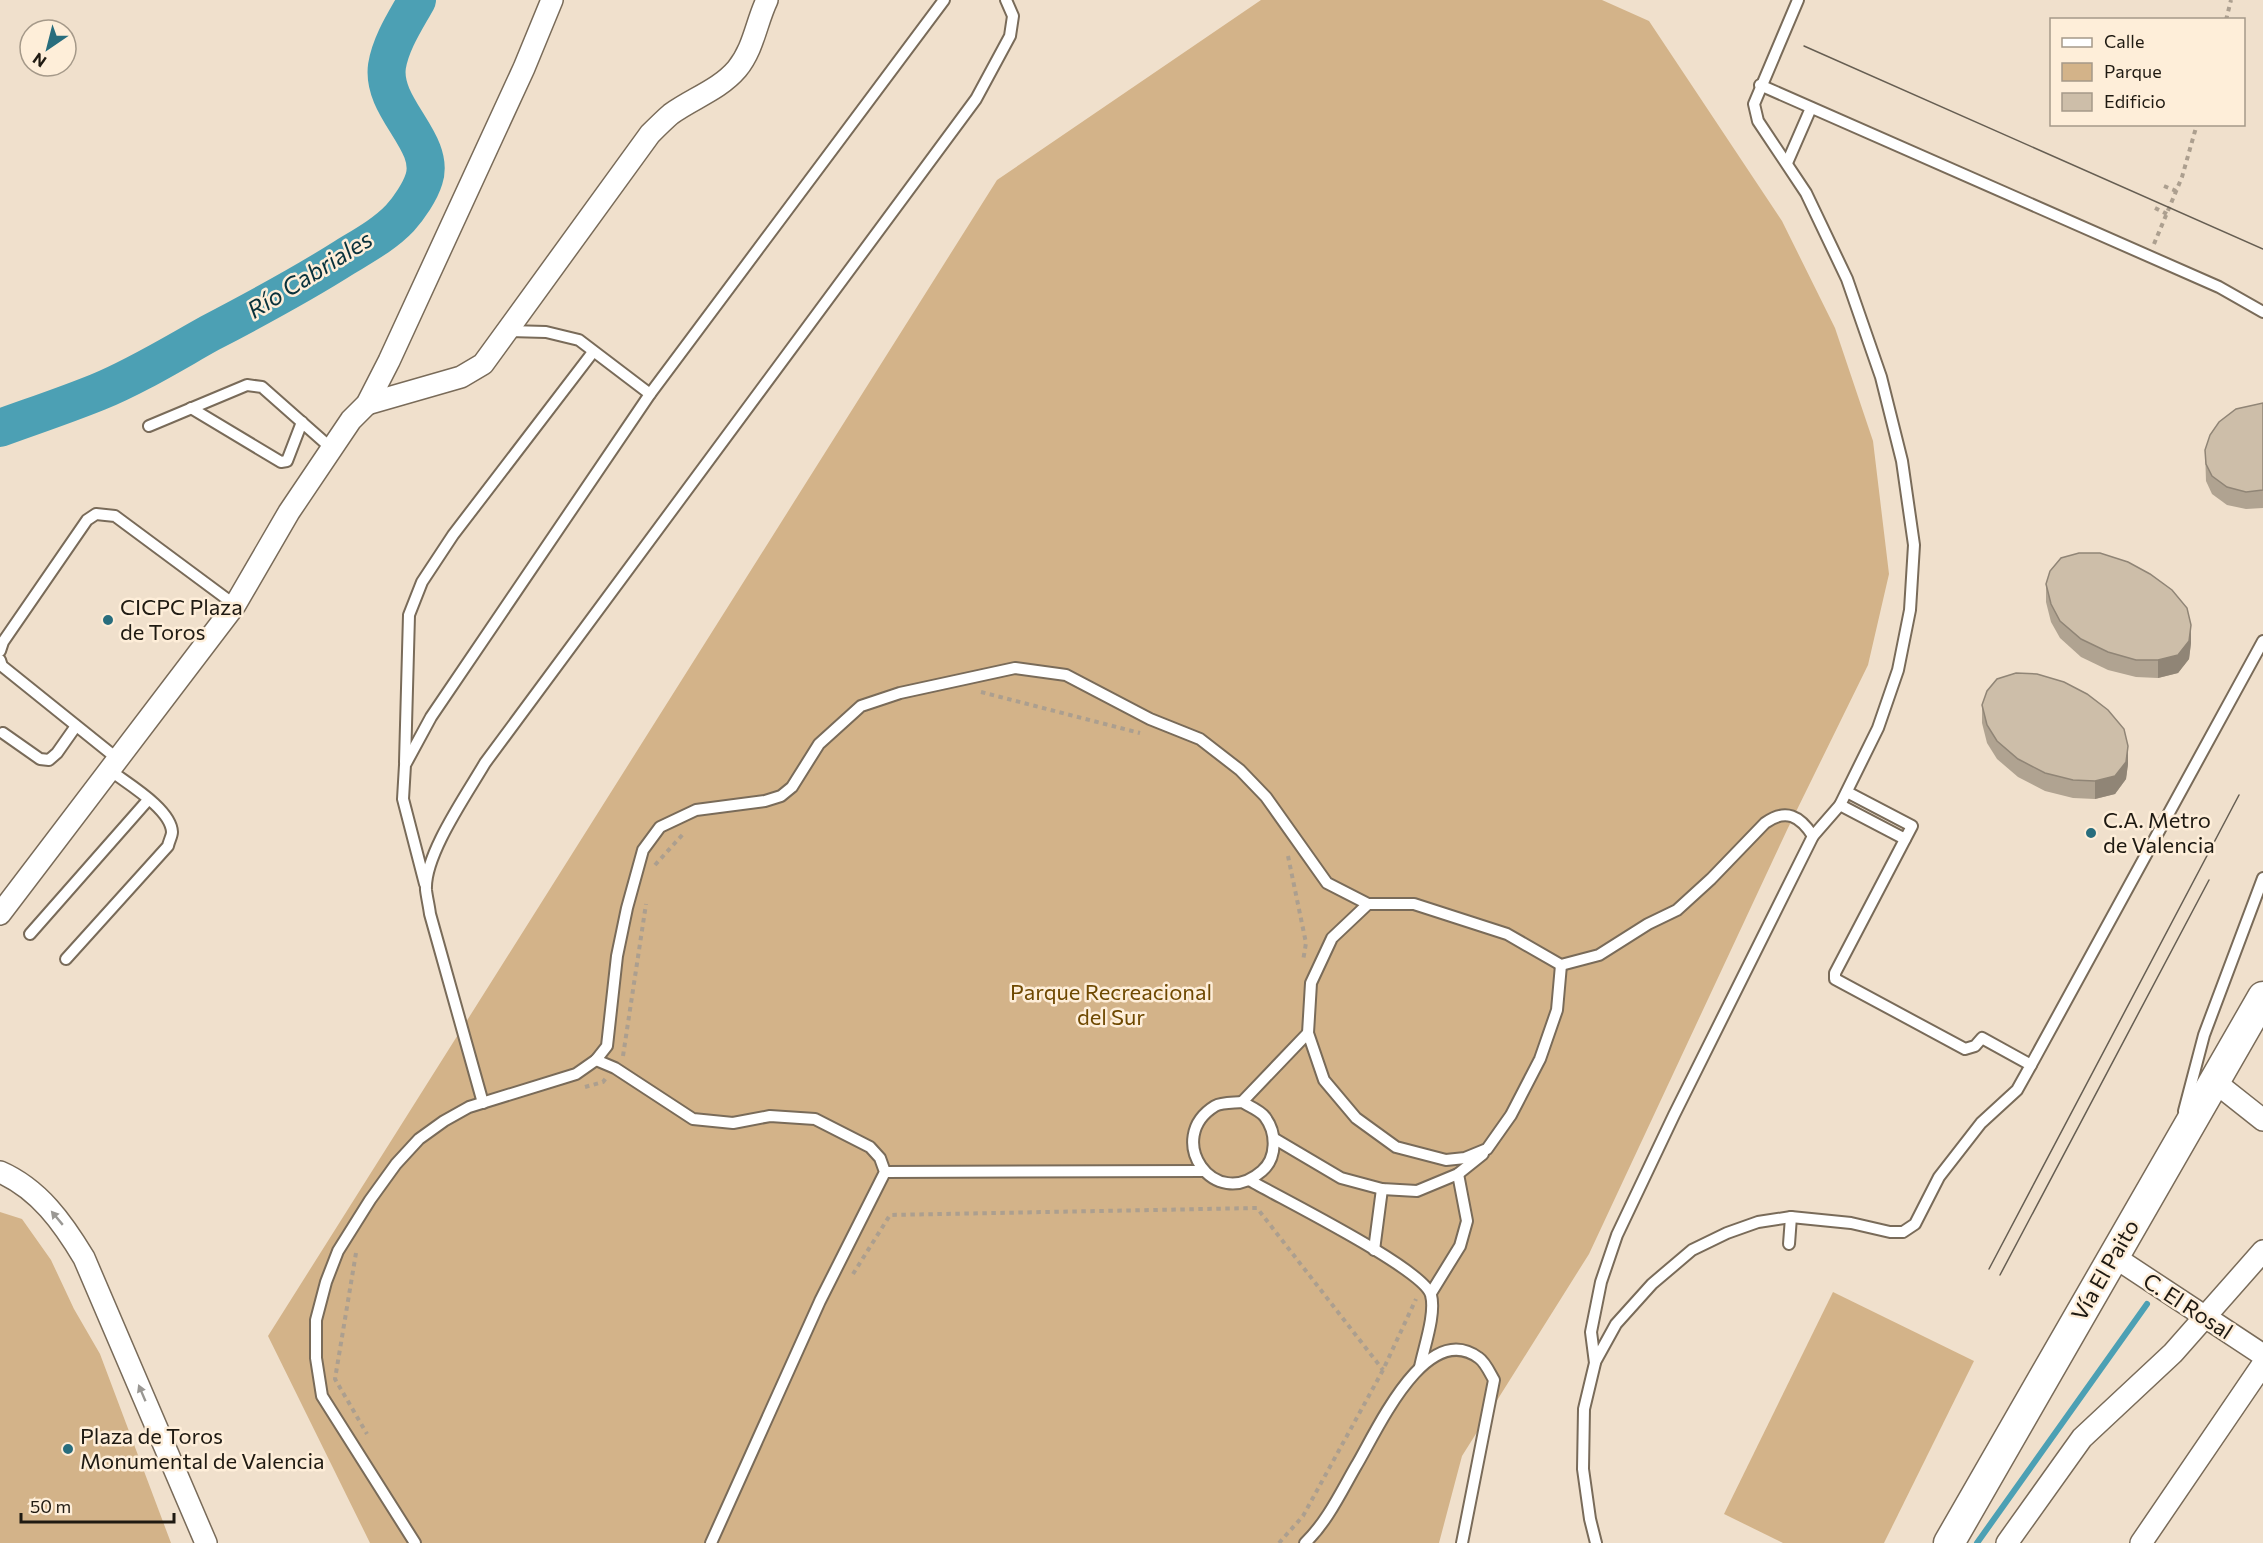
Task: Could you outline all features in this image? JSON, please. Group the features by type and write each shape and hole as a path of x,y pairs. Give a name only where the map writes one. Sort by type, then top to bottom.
{"street":[{"path":"0,914 235,605 289,512 331,447 351,420 367,404 524,68 552,0"},
{"path":"367,404 461,377 483,364 650,134 672,114 715,88 737,69 752,45 760,14 767,0"},
{"name":"Vía El Paito","path":"1949,1543 2263,998"},
{"path":"2215,1082 2263,1120"},
{"path":"0,1172 14,1178 43,1202 66,1228 84,1258 206,1543"},
{"path":"2010,1542 2082,1438 2174,1353 2263,1251"},
{"name":"C. El Rosal","path":"2113,1256 2263,1355"},
{"path":"2141,1543 2263,1364"}],"lane":[{"path":"405,765 431,717 650,394 944,0"},
{"path":"426,889 436,852 454,815 485,763 976,99 1010,36 1013,16 1006,0"},
{"path":"1595,1363 1591,1332 1600,1282 1617,1234 1679,1104 1813,836 1840,805 1878,728 1898,670 1910,610 1914,545 1902,461 1881,377 1847,279 1806,193 1758,121 1754,104 1760,85 1798,0"},
{"path":"1760,85 2219,287 2263,312"},
{"path":"1787,163 1811,108"},
{"path":"509,331 546,332 579,340 650,394"},
{"path":"483,1102 430,914 426,889 403,799 409,615 422,582 453,535 593,352"},
{"path":"149,426 247,385 257,385 331,447"},
{"path":"190,408 281,462 287,461 302,422"},
{"path":"0,651 3,642 87,520 96,514 115,516 235,605"},
{"path":"1596,1543 1582,1469 1584,1409 1595,1363 1616,1324 1652,1284 1692,1250 1726,1233 1791,1217 1851,1223 1890,1232 1903,1232 1915,1224 1939,1177 1981,1123 2017,1090 2263,641"},
{"path":"0,660 2,666 76,726 148,800 164,812 170,824 172,834 168,846 66,959"},
{"path":"415,1543 322,1396 316,1358 316,1320 326,1282 338,1251 396,1164 419,1139 469,1107 576,1074 596,1060 607,1046 617,956 643,850 660,827 696,810 765,801 781,796 792,787 819,744 861,706 900,693 1015,668 1066,675 1150,719 1200,739 1240,770 1266,797 1327,883 1368,904 1414,904 1507,934 1561,965 1599,955 1648,924 1677,910 1711,879 1765,823 1774,817 1784,814 1795,818 1806,825 1813,836"},
{"path":"3,733 40,759 49,760 57,753 76,726"},
{"path":"1847,792 1912,826 1835,973 1835,979 1965,1049 1975,1046 1982,1038 2031,1065"},
{"path":"30,934 148,800"},
{"path":"1840,805 1905,839"},
{"path":"2172,1155 2204,1035 2263,878"},
{"path":"1368,904 1332,938 1311,983 1308,1033 1324,1080 1356,1118 1396,1147 1446,1160 1465,1158 1487,1149"},
{"path":"1275,1139 1341,1178 1382,1188 1417,1191 1458,1174 1482,1156 1487,1149 1511,1115 1540,1059 1557,1010 1561,965"},
{"path":"1242,1102 1308,1033"},
{"path":"596,1060 615,1068 693,1119 733,1123 770,1116 815,1119 870,1147 880,1158 885,1172 820,1301 711,1543"},
{"path":"885,1172 1203,1171 1225,1184 1251,1181 1270,1164 1275,1139 1265,1116 1242,1102 1217,1105 1197,1122 1192,1147 1203,1171"},
{"path":"1420,1367 1432,1310 1431,1293 1460,1246 1467,1221 1458,1174"},
{"path":"1251,1181 1396,1262 1423,1283 1431,1293"},
{"path":"1374,1250 1382,1188"},
{"path":"1789,1244 1791,1217"},
{"path":"1305,1543 1317,1532 1392,1400 1420,1367 1443,1351 1463,1350 1480,1358 1494,1380 1462,1543"}],"path":[{"path":"2226,18 2231,0"},
{"path":"2150,256 2176,191 2196,126"},
{"path":"2164,186 2176,191"},
{"path":"2155,208 2167,213"},
{"path":"980,692 1150,735"},
{"path":"651,870 690,827"},
{"path":"1287,850 1306,943 1303,966"},
{"path":"580,1088 603,1082 623,1059 647,893"},
{"path":"852,1276 890,1215 1257,1208 1383,1370"},
{"path":"357,1249 335,1379 369,1438"},
{"path":"1279,1543 1303,1516 1383,1370 1423,1283"}],"green space":[{"name":"Parque Recreacional del Sur","path":"1261,0 1602,0 1649,21 1782,221 1835,328 1873,441 1889,574 1868,665 1787,830 1589,1254 1462,1456 1439,1543 370,1543 268,1336 997,180"},
{"name":"Plaza de Toros Monumental de Valencia","path":"0,1212 22,1219 51,1260 74,1309 100,1354 171,1543 0,1543"},
{"path":"1833,1292 1974,1361 1884,1543 1783,1543 1724,1514"}],"building":[{"path":"2263,403 2263,490 2246,492 2227,487 2212,476 2206,464 2205,450 2210,435 2219,422 2236,409"},
{"path":"2079,553 2100,553 2128,562 2172,590 2187,608 2191,625 2189,641 2178,655 2158,660 2136,660 2108,652 2081,639 2060,621 2051,604 2046,584 2050,571 2061,558"},
{"path":"2016,673 2037,674 2064,682 2087,694 2108,710 2124,729 2128,746 2126,762 2115,776 2095,781 2073,780 2045,773 2018,759 1997,741 1987,725 1982,705 1987,691 1997,679"}],"waterway":[{"name":"Río Cabriales","path":"0,428 98,392 141,372 312,277 374,239 400,218 420,189 426,165 416,138 392,96 387,81 387,66 395,40 417,0"},
{"path":"1977,1543 2147,1304"}],"tram line":[{"path":"1804,46 2263,249"},
{"path":"1989,1269 2239,795"},
{"path":"2000,1275 2209,880"}],"place":[{"name":"CICPC Plaza de Toros","path":"108,620"},
{"name":"C.A. Metro de Valencia","path":"2091,833"},
{"name":"Plaza de Toros Monumental de Valencia","path":"68,1449"}]}
